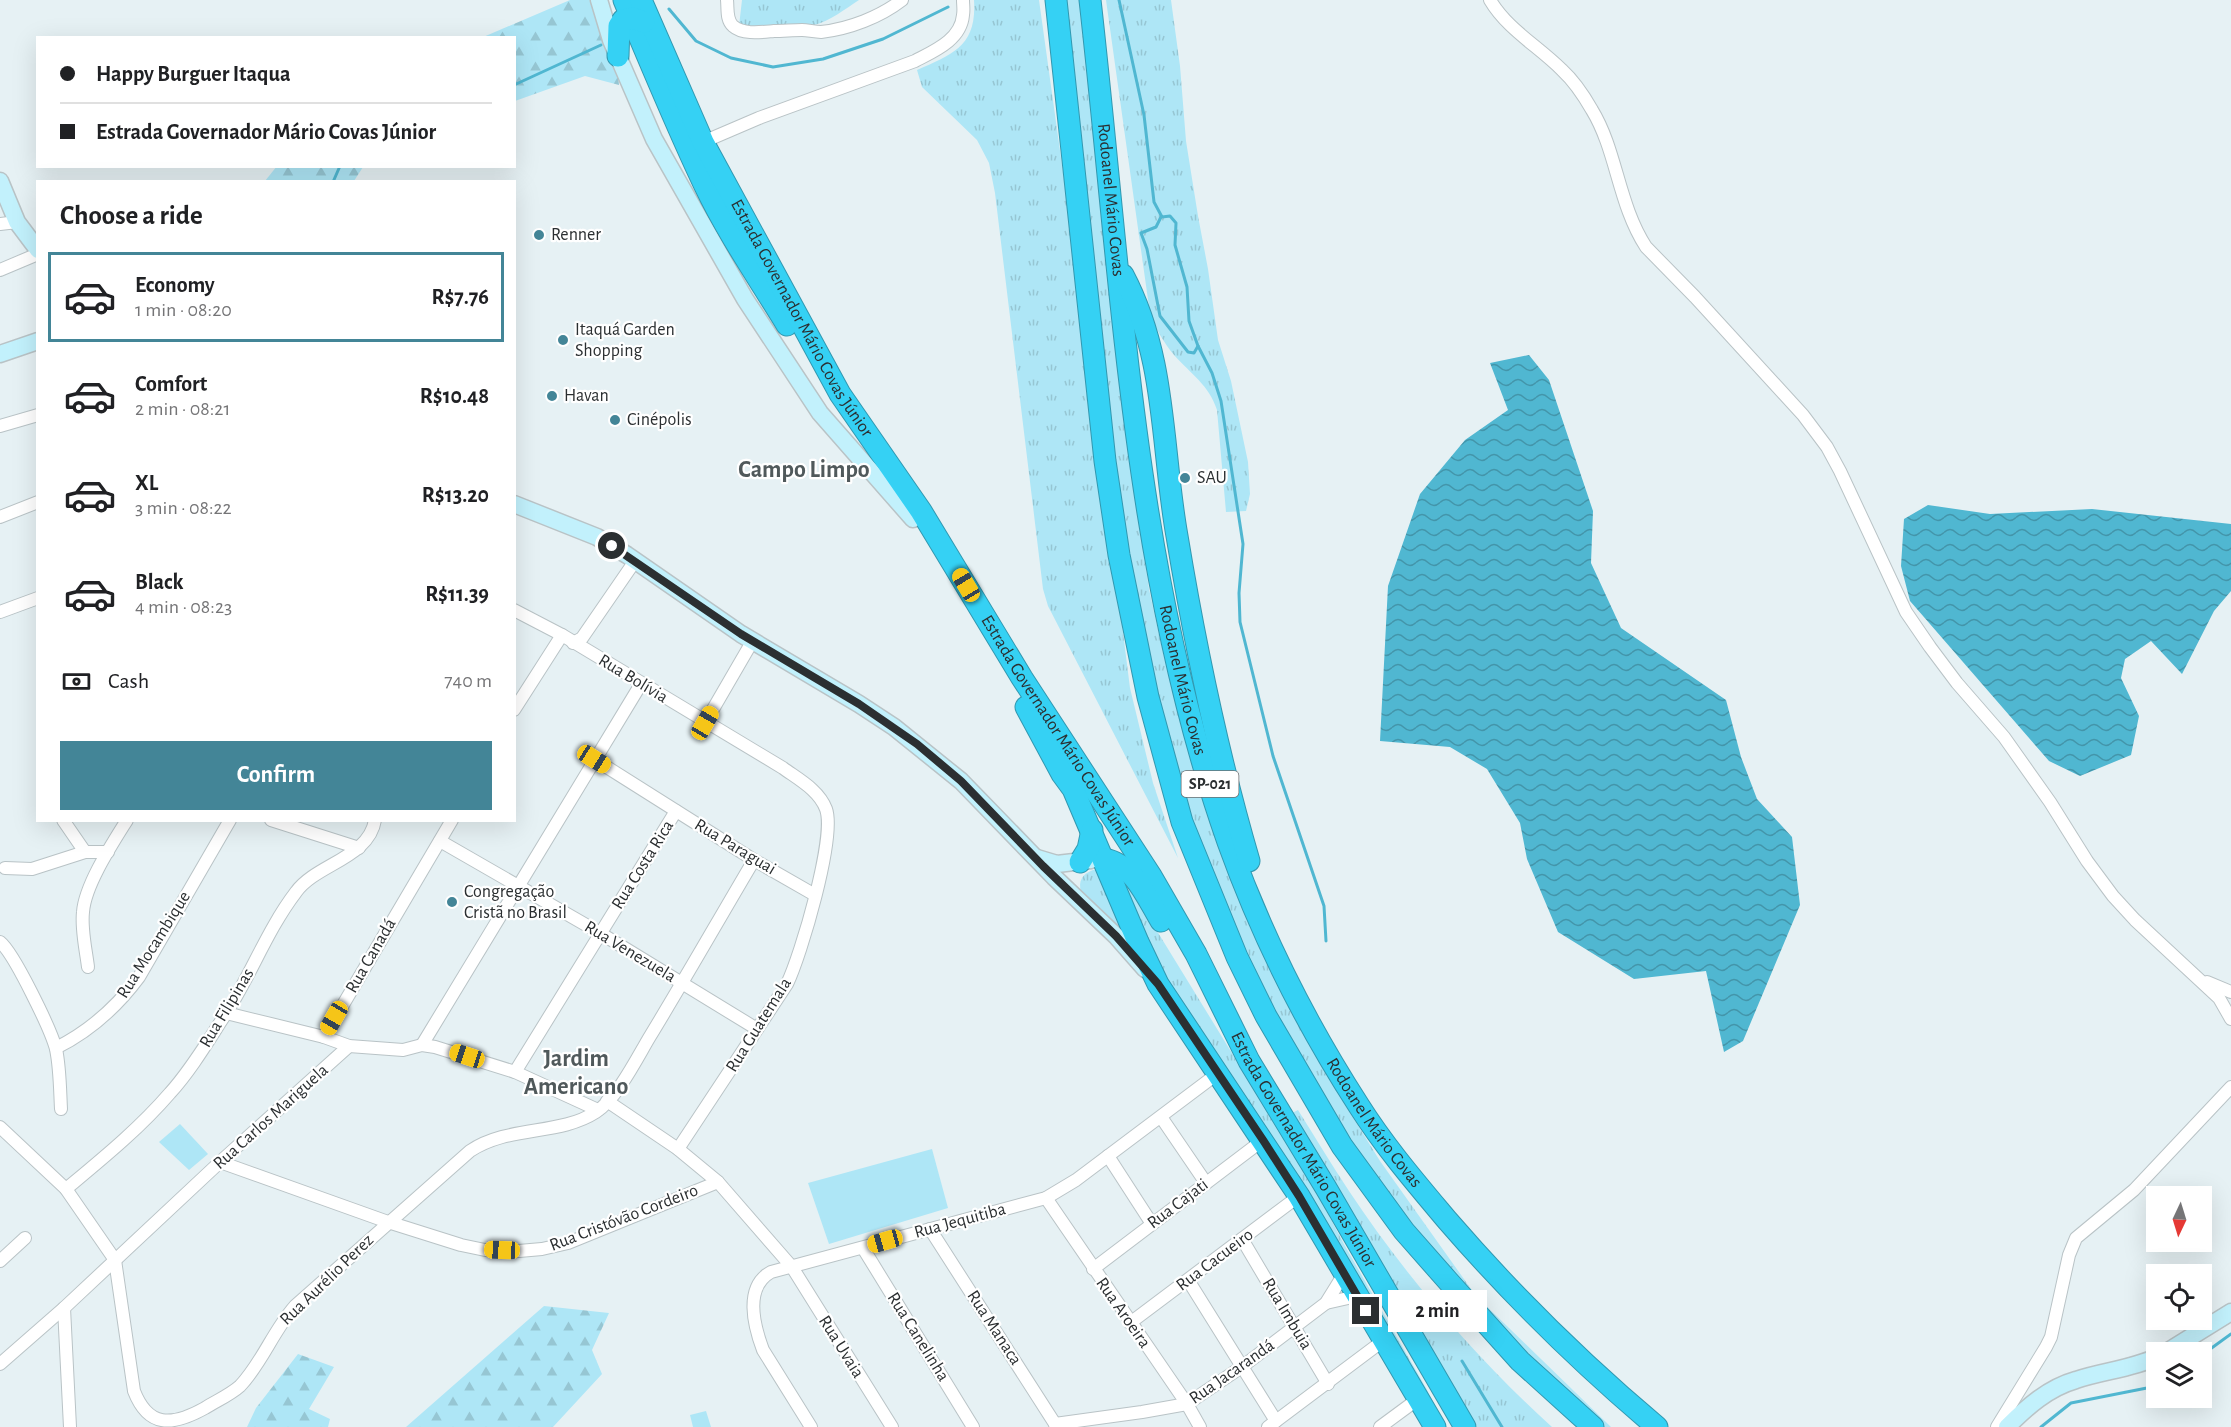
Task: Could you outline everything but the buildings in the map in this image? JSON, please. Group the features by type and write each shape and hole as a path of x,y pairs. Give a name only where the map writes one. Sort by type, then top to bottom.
{"highway":[{"name":"Rodoanel Mário Covas","path":"1056,0 1105,460 1119,555 1148,697 1182,822 1237,957 1266,1016 1347,1154 1404,1231 1520,1361 1593,1427"},
{"name":"Rodoanel Mário Covas","path":"1090,0 1116,261 1159,575 1177,662 1210,782 1244,885 1279,962 1359,1107 1406,1171 1483,1262 1546,1326 1618,1394 1657,1427"},
{"path":"618,56 619,26 632,6"},
{"name":"Estrada Governador Mário Covas Júnior","path":"632,6 656,36 703,142 840,394 921,511 1022,678 1146,868 1196,954 1250,1061 1465,1427"},
{"name":"Estrada Governador Mário Covas Júnior","path":"632,6 676,124 728,228 831,399 913,519 1022,698 1062,774 1073,789 1158,984 1299,1196 1435,1427"},
{"path":"1080,861 1088,849 1092,830"},
{"path":"1104,859 1117,863 1132,876 1250,1061"}],"main road":[{"path":"599,0 618,56 654,138 740,290 771,341 820,413 913,519"},
{"path":"0,181 17,222 36,247"},
{"path":"0,354 36,342"},
{"path":"516,505 597,537 752,642 859,704 917,744 961,781 1033,856 1116,936 1158,984"},
{"path":"1033,856 1057,864 1104,859"},
{"path":"1074,895 1073,880 1080,861"},
{"path":"2183,1342 2231,1312"},
{"path":"2007,1427 2036,1400 2053,1389 2075,1380 2146,1362"}],"street":[{"path":"727,0 728,17 731,24 742,31 752,32 802,30 820,32 875,17 902,0"},
{"path":"703,142 759,118 915,61 950,40 960,27 964,15 963,0"},
{"path":"1490,0 1498,14 1563,71 1594,112 1603,131 1627,210 1646,247 1762,369 1803,415 1827,447 1858,507 1906,612 1930,647 2009,744 2113,896 2135,920 2219,998 2231,1019"},
{"path":"0,224 17,222"},
{"path":"0,270 36,255"},
{"path":"0,426 36,416"},
{"path":"0,517 36,503"},
{"path":"573,643 582,638 635,561"},
{"path":"0,612 36,599"},
{"name":"Rua Bolívia","path":"516,611 562,635 783,768 811,789"},
{"path":"516,707 562,635"},
{"path":"705,723 752,642"},
{"path":"422,1045 641,684"},
{"name":"Rua Paraguai","path":"594,759 754,860 815,895"},
{"name":"Rua Guatemala","path":"678,1149 788,984 796,966 815,895 828,830 828,817 822,800 811,789"},
{"name":"Rua Costa Rica","path":"515,1072 676,811"},
{"path":"64,822 85,852"},
{"path":"88,968 83,912 87,894 126,822"},
{"name":"Rua Mocambique","path":"56,1048 88,1029 124,997 139,977 229,822"},
{"path":"277,822 359,848"},
{"name":"Rua Filipinas","path":"66,1190 140,1125 170,1093 226,1013 296,891 314,875 359,848 371,833 374,822"},
{"name":"Rua Canadá","path":"324,1037 451,822"},
{"name":"Rua Venezuela","path":"440,841 600,933 757,1029"},
{"path":"4,868 32,868 85,852 108,852"},
{"path":"226,1013 324,1037 349,1046 403,1050 422,1045 444,1049 515,1072 603,1106 641,1051 754,860"},
{"path":"0,942 10,953 21,973 56,1048 61,1109"},
{"path":"2200,979 2231,992"},
{"name":"Rua Carlos Mariguela","path":"0,1364 349,1046"},
{"name":"Rua Jequitiba","path":"811,1427 763,1350 754,1307 755,1290 764,1276 1046,1198 1108,1156 1217,1074"},
{"path":"1997,1427 2051,1336 2069,1255 2076,1238 2134,1190 2231,1087"},
{"name":"Rua Uvaia","path":"603,1106 678,1149 718,1182 792,1267 892,1427"},
{"name":"Rua Aurélio Perez","path":"0,1127 66,1190 115,1260 134,1391 138,1403 145,1416 154,1422 175,1423 195,1414 240,1386 282,1320 388,1222 481,1144 507,1135 575,1122 603,1106"},
{"path":"1161,1117 1206,1183"},
{"name":"Rua Cajati","path":"1093,1269 1263,1140"},
{"path":"1108,1156 1152,1224"},
{"name":"Rua Cristóvão Cordeiro","path":"220,1162 388,1222 461,1245 485,1250 542,1249 568,1243 718,1182"},
{"name":"Rua Cacueiro","path":"1130,1323 1299,1196"},
{"name":"Rua Aroeira","path":"1046,1198 1187,1404 1200,1427"},
{"name":"Rua Manaca","path":"930,1229 1056,1425"},
{"path":"0,1260 25,1238"},
{"name":"Rua Imbuia","path":"1242,1239 1325,1378"},
{"name":"Rua Canelinha","path":"863,1248 973,1427"},
{"name":"Rua Jacarandá","path":"1056,1425 1187,1404 1243,1366 1326,1303 1344,1274"},
{"path":"1188,1280 1243,1366 1272,1424 1325,1378 1384,1340"},
{"name":"Rua Jacarandá","path":"1326,1303 1358,1296"},
{"path":"64,1308 70,1427"},
{"path":"1380,1427 1418,1398"}],"green space":[{"path":"570,0 593,0 605,48 618,75 619,85 585,76 516,101 516,36 486,36"},
{"path":"742,0 859,0 814,25 766,30 739,26"},
{"path":"974,0 1039,0 1084,323 1130,688 1153,783 1178,858 1048,606 1043,589 995,193 989,163 977,140 922,87 917,70 952,53 967,38 974,16"},
{"path":"1060,0 1081,0 1128,442 1149,589 1164,657 1212,821 1289,1000 1344,1103 1380,1161 1476,1296 1611,1427 1586,1427 1409,1233 1303,1068 1236,930 1214,879 1180,785 1158,700 1115,483"},
{"path":"1106,0 1171,0 1180,66 1186,141 1218,340 1231,381 1248,462 1250,494 1246,511 1226,512 1217,410 1214,401 1199,380 1170,350 1160,336 1150,314"},
{"path":"275,168 362,168 355,180 266,180"},
{"path":"1093,870 1100,870 1133,946 1081,892 1082,878"},
{"path":"1117,876 1130,887 1254,1089 1293,1148 1446,1427 1441,1427 1155,968"},
{"path":"1298,1110 1349,1191 1418,1285 1469,1345 1552,1427 1477,1427 1292,1113"},
{"path":"180,1124 208,1154 189,1170 159,1142"},
{"path":"932,1149 948,1208 829,1244 808,1183"},
{"path":"544,1306 609,1313 592,1350 602,1374 553,1427 406,1427"},
{"path":"298,1354 334,1367 309,1409 330,1419 328,1427 247,1427 256,1408"},
{"path":"706,1411 711,1427 693,1427 690,1415"}],"water":[{"path":"1529,355 1549,380 1593,511 1591,563 1621,628 1726,700 1741,757 1757,799 1792,837 1800,905 1743,1041 1724,1052 1706,971 1634,979 1558,932 1527,859 1520,823 1487,769 1450,747 1380,741 1388,586 1420,494 1465,440 1508,410 1490,363"},
{"path":"1928,505 1990,514 2092,509 2231,524 2231,591 2214,611 2182,674 2151,641 2125,659 2121,678 2139,716 2131,755 2080,776 2049,761 1910,601 1901,566 1904,519"}],"waterway":[{"path":"1119,0 1144,115 1154,202 1162,217 1170,216 1176,223 1175,245 1187,287 1189,321 1198,346 1212,373 1221,401 1243,544 1239,593 1240,622 1273,756 1324,906 1326,941"},
{"path":"669,9 696,41 731,58 773,67 823,59 883,39 948,7"},
{"path":"516,84 601,45"},
{"path":"334,180 339,168"},
{"path":"1161,217 1156,227 1141,233 1147,249 1160,316 1188,352 1194,353 1198,346"},
{"path":"2212,1348 2231,1334"},
{"path":"1462,1361 1502,1427"},
{"path":"2041,1427 2071,1403 2146,1388"}],"place":[{"name":"Renner","path":"539,235"},
{"name":"Itaquá Garden Shopping","path":"563,340"},
{"name":"Havan","path":"552,396"},
{"name":"Cinépolis","path":"615,420"},
{"name":"SAU","path":"1185,478"},
{"name":"Congregação Cristã no Brasil","path":"452,902"}],"district":[{"name":"Campo Limpo","path":"804,470"},
{"name":"Jardim Americano","path":"576,1073"}],"route":[{"path":"612,546 741,634 859,704 938,760 1116,936 1158,984 1263,1140 1299,1196 1366,1311"}]}
